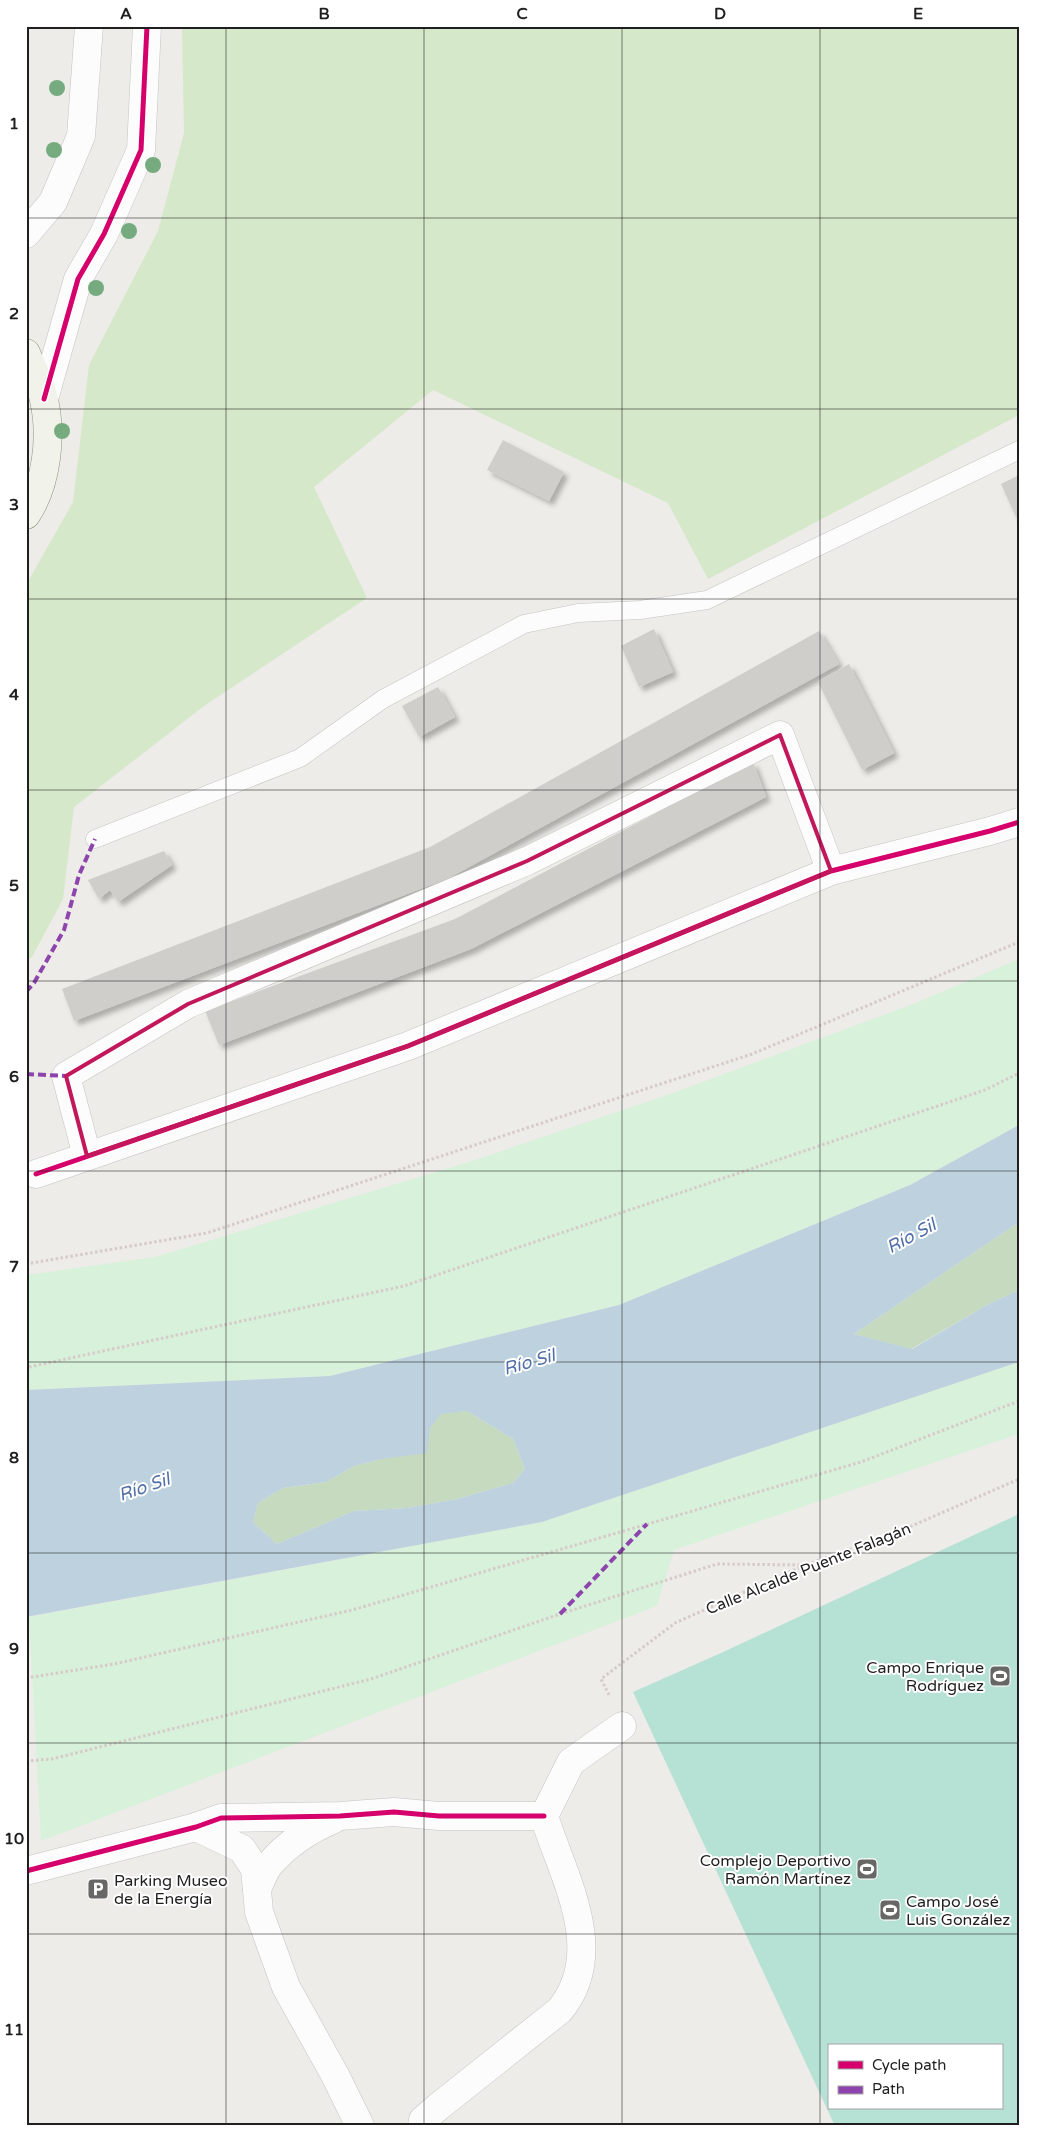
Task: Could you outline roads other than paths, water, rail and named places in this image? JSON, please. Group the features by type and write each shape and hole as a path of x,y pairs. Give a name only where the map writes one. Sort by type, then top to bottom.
{"main road":[{"path":"26,353 44,398 49,440 36,500 26,515"}],"street":[{"path":"26,234 53,202 81,136 89,26"},
{"path":"44,398 78,279 104,234 141,150 147,26"},
{"path":"87,1156 66,1076 188,1004 527,861 780,735 831,871"},
{"path":"36,1174 408,1046 831,871 1019,822"},
{"path":"422,2126 423,2120 438,2107 560,2010 568,2000 581,1970 582,1936 571,1893 544,1816 571,1762 622,1726"},
{"path":"26,1871 196,1827 221,1818 340,1816 394,1812 438,1816 544,1816"},
{"path":"257,1889 269,1865 291,1844 314,1828 340,1816"},
{"path":"196,1827 242,1849 255,1869 259,1912 286,1987 362,2124"}],"lane":[{"path":"95,839 300,758 383,698 524,624 578,613 640,610 706,600 1019,450"}],"water":[{"name":"Río Sil","path":"1019,1125 1019,1222 854,1334 912,1349 987,1305 1019,1290 1019,1362 542,1522 26,1617 26,1390 330,1376 619,1305 910,1185","holes":["467,1411 513,1439 525,1469 513,1483 457,1499 407,1508 354,1511 277,1544 253,1522 258,1503 283,1488 326,1482 354,1466 381,1459 427,1453 430,1428 441,1414"]}],"place":[{"name":"Campo Enrique Rodríguez","path":"1000,1676"},
{"name":"Complejo Deportivo Ramón Martínez","path":"867,1869"},
{"name":"Parking Museo de la Energía","path":"98,1889"},
{"name":"Campo José Luis González","path":"890,1910"}]}
